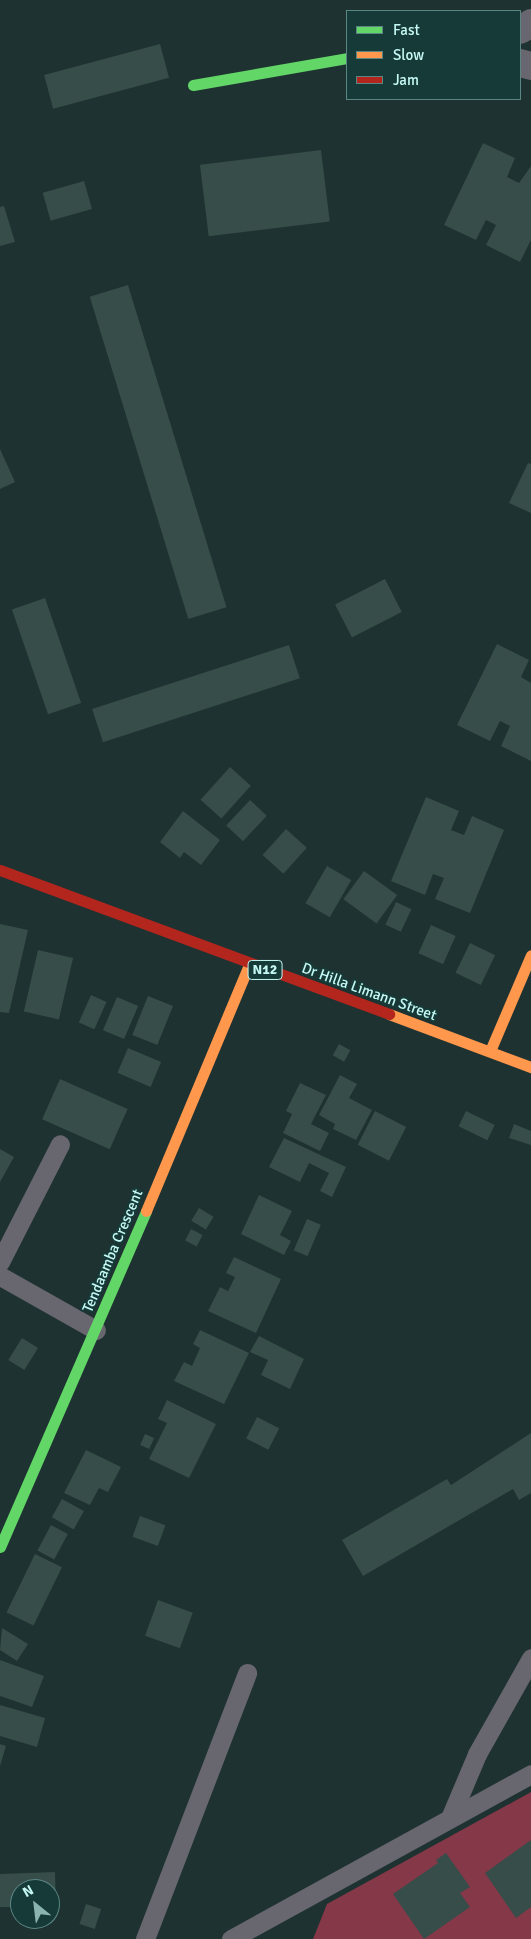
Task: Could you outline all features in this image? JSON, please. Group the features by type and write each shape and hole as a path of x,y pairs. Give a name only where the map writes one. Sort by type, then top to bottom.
{"main road":[{"path":"193,85 346,58"},
{"name":"Dr Hilla Limann Street","path":"0,870 249,965 531,1067"},
{"path":"490,1051 531,955"},
{"name":"Tendaamba Crescent","path":"0,1547 96,1330 249,965"}],"lane":[{"path":"0,1262 60,1144"},
{"path":"0,1276 96,1330"},
{"path":"450,1818 477,1754 531,1658"},
{"path":"145,1939 247,1673"},
{"path":"231,1939 531,1774"}],"shaded area":[{"path":"531,1792 531,1939 313,1939 327,1904"}],"building":[{"path":"160,44 169,78 53,109 44,75"},
{"path":"483,143 515,158 507,177 519,183 531,166 531,240 520,262 486,245 496,225 486,220 476,240 444,225"},
{"path":"321,150 330,221 209,236 200,165"},
{"path":"84,181 92,209 51,221 43,193"},
{"path":"4,206 15,242 0,246 0,207"},
{"path":"128,285 227,607 188,619 90,297"},
{"path":"0,449 15,482 0,489"},
{"path":"528,463 531,464 531,513 509,503"},
{"path":"385,579 402,612 352,637 335,604"},
{"path":"45,598 81,703 48,714 12,609"},
{"path":"497,644 529,660 521,677 531,683 531,761 501,746 510,726 500,721 490,741 457,725"},
{"path":"289,645 300,678 103,742 92,709"},
{"path":"230,767 251,786 221,818 201,800"},
{"path":"426,797 459,811 451,830 464,835 472,816 504,830 470,913 435,899 444,878 433,874 425,895 391,881"},
{"path":"250,800 267,816 243,841 226,826"},
{"path":"183,811 220,840 201,865 184,852 180,858 160,842"},
{"path":"286,829 307,848 283,874 263,855"},
{"path":"327,866 351,880 330,917 306,903"},
{"path":"364,871 397,895 377,923 343,899"},
{"path":"396,902 411,909 401,932 385,925"},
{"path":"0,924 28,930 9,1013 0,1012"},
{"path":"431,925 456,936 443,964 418,953"},
{"path":"470,943 495,955 481,985 456,973"},
{"path":"38,950 73,958 59,1019 24,1011"},
{"path":"91,995 107,1002 94,1029 79,1022"},
{"path":"148,996 173,1006 157,1045 132,1035"},
{"path":"117,997 138,1006 124,1039 103,1030"},
{"path":"339,1044 350,1050 344,1062 333,1055"},
{"path":"128,1048 161,1062 151,1087 117,1073"},
{"path":"340,1075 357,1084 349,1098 372,1110 356,1140 333,1129 335,1124 319,1115"},
{"path":"60,1079 128,1109 110,1149 42,1119"},
{"path":"300,1083 326,1095 311,1124 329,1133 320,1151 283,1133 292,1114 286,1111"},
{"path":"375,1111 406,1127 389,1161 358,1145"},
{"path":"466,1111 495,1125 487,1140 459,1126"},
{"path":"514,1124 531,1131 531,1145 509,1138"},
{"path":"284,1138 346,1167 332,1197 320,1191 329,1173 309,1163 300,1182 269,1167"},
{"path":"0,1149 14,1157 0,1182"},
{"path":"259,1195 292,1211 280,1235 291,1241 284,1255 241,1234"},
{"path":"199,1208 214,1217 206,1230 191,1221"},
{"path":"307,1219 321,1225 308,1256 294,1250"},
{"path":"191,1229 203,1235 197,1246 185,1241"},
{"path":"234,1257 281,1279 256,1333 208,1311 220,1287 228,1291 235,1277 226,1273"},
{"path":"200,1330 249,1353 224,1404 174,1381 184,1362 192,1366 200,1348 193,1344"},
{"path":"259,1336 304,1359 290,1389 261,1375 268,1360 250,1352"},
{"path":"22,1338 38,1348 24,1370 8,1360"},
{"path":"167,1400 216,1424 189,1478 149,1459 167,1423 158,1419"},
{"path":"257,1417 279,1428 268,1450 246,1438"},
{"path":"531,1433 531,1493 519,1500 513,1489 363,1576 342,1540 447,1479 451,1485"},
{"path":"145,1434 154,1438 149,1449 140,1445"},
{"path":"86,1450 121,1467 108,1492 99,1488 90,1505 64,1493"},
{"path":"62,1499 84,1511 74,1529 52,1517"},
{"path":"140,1516 165,1525 158,1546 132,1537"},
{"path":"51,1525 68,1534 54,1560 37,1551"},
{"path":"35,1554 62,1567 33,1626 7,1612"},
{"path":"158,1600 193,1613 180,1648 145,1636"},
{"path":"2,1628 28,1644 17,1661 0,1650"},
{"path":"0,1660 44,1676 32,1707 0,1696"},
{"path":"0,1705 45,1718 37,1747 0,1736"},
{"path":"0,1744 6,1746 0,1766"},
{"path":"531,1840 531,1907 516,1918 485,1873"},
{"path":"446,1853 470,1887 460,1893 470,1907 424,1939 393,1894 438,1863 436,1860"},
{"path":"55,1872 55,1879 10,1879 10,1907 0,1907 0,1874"},
{"path":"86,1904 101,1909 95,1929 80,1924"}],"traffic: fast":[{"path":"193,85 346,58"},
{"path":"0,1547 146,1211"}],"traffic: slow":[{"path":"490,1051 531,955"},
{"path":"146,1211 249,965"},
{"path":"389,1014 531,1067"}],"traffic: jam":[{"path":"0,870 389,1014"}]}
